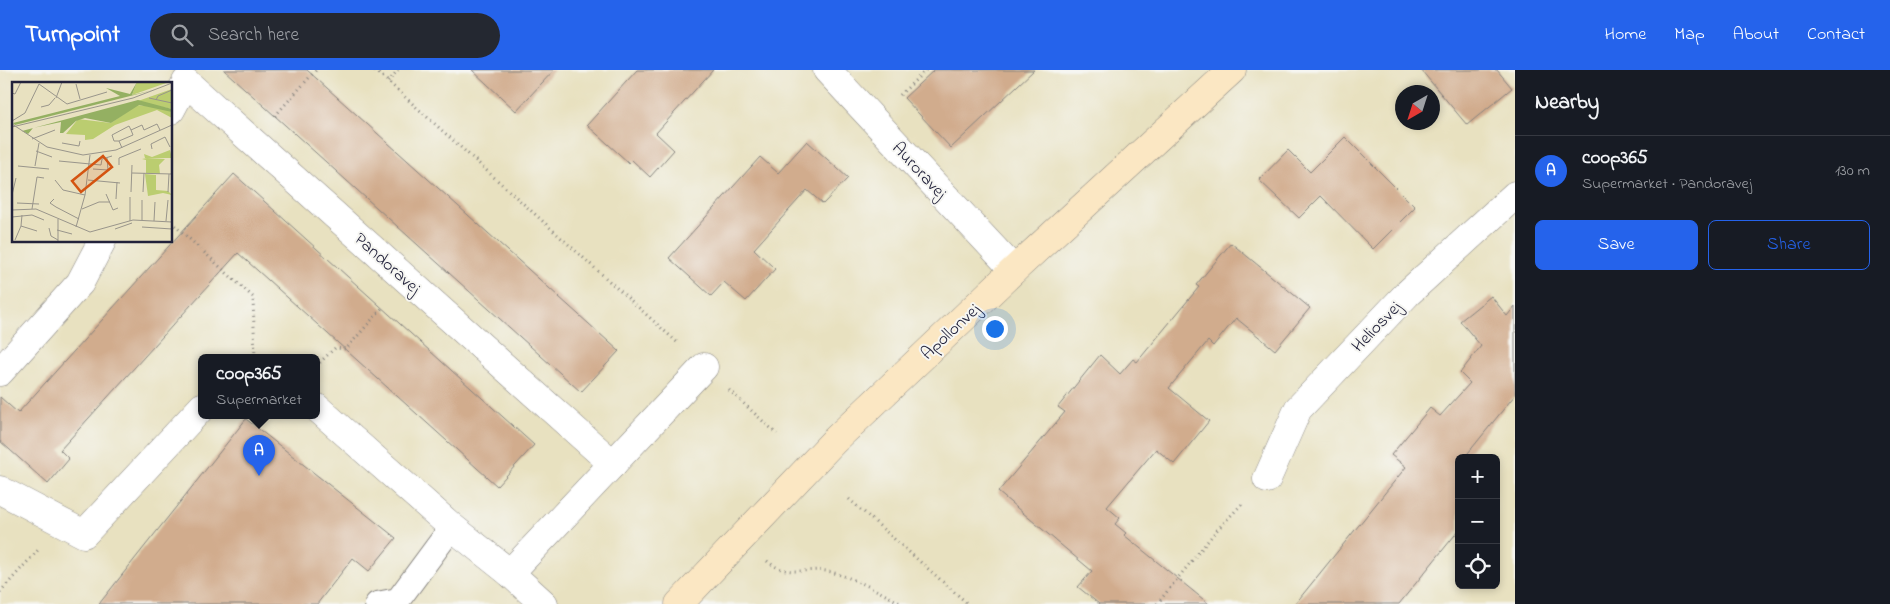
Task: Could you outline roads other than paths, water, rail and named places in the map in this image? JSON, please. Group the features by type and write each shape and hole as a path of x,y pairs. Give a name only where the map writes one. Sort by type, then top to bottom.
{"street":[{"name":"Auroravej","path":"827,70 1014,270"},
{"name":"Apollonvej","path":"679,604 834,440 1014,270 1232,70"},
{"name":"Pandoravej","path":"172,108 186,82 613,464"},
{"name":"Heliosvej","path":"1267,479 1298,409 1406,294 1515,195"},
{"path":"0,372 80,283 101,242"},
{"path":"510,573 704,367"},
{"path":"320,411 452,527 510,573 544,604"},
{"path":"0,490 84,534 198,412"}],"lane":[{"path":"392,603 452,527"}],"place":[{"name":"coop365","path":"259,476"}]}
